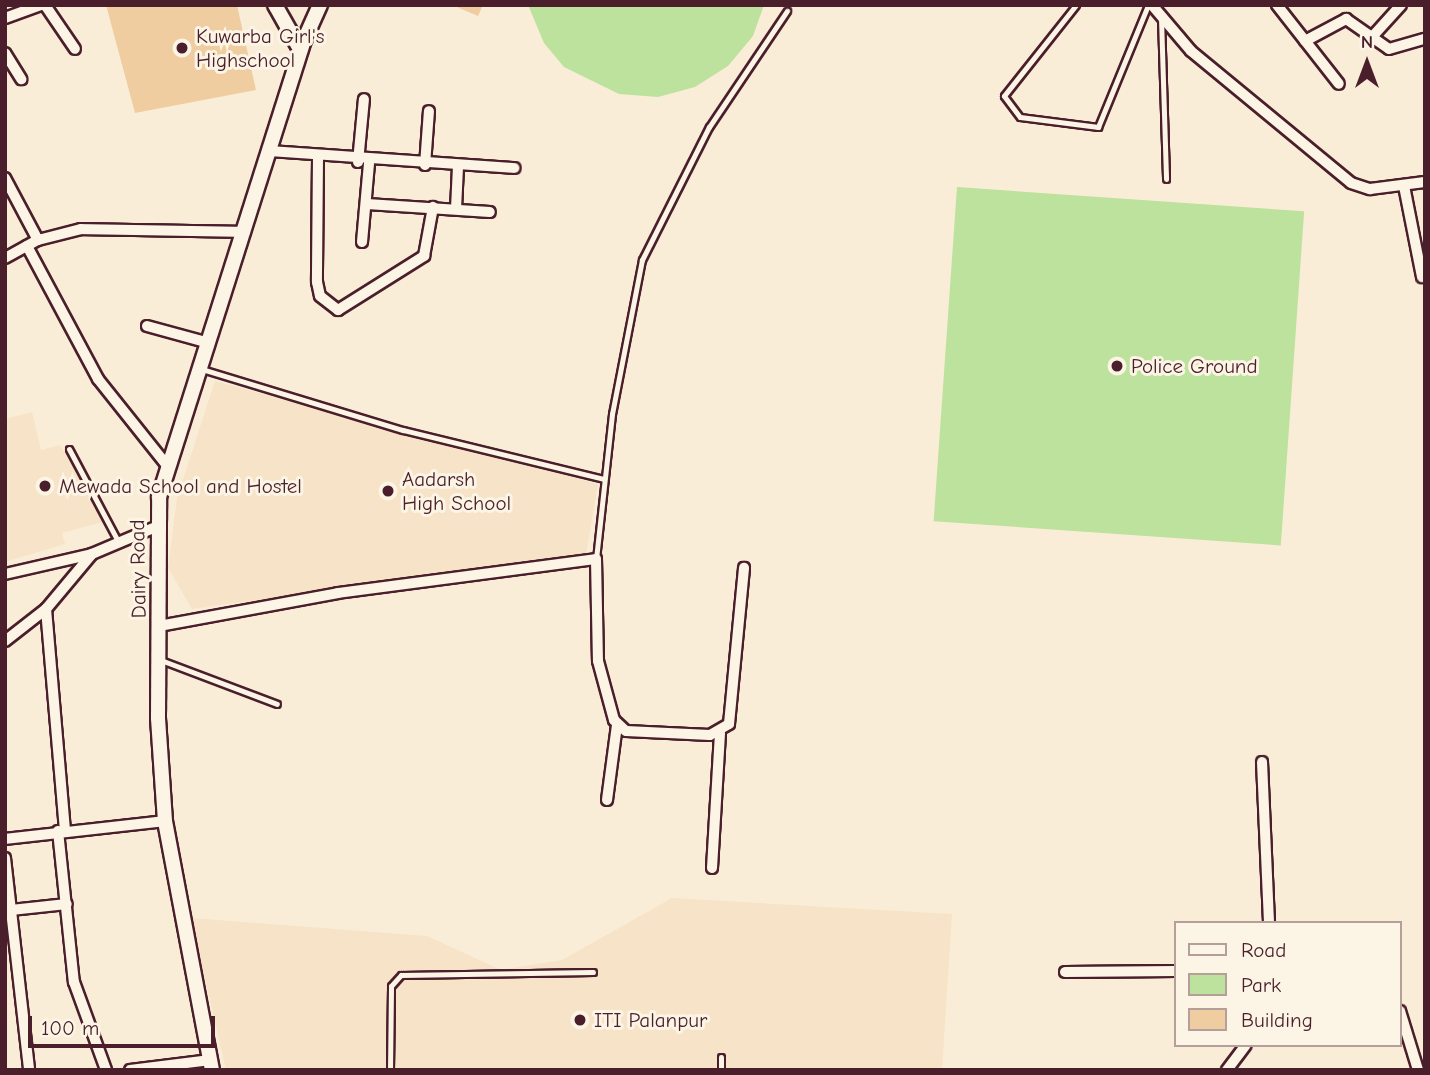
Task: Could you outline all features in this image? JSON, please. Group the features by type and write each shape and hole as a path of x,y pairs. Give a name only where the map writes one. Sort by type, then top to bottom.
{"street":[{"path":"5,18 43,5 75,49"},
{"path":"275,5 300,50"},
{"name":"Dairy Road","path":"211,1065 165,821 157,659 159,626 156,527 169,468 271,152 300,50 320,5"},
{"path":"1150,5 1191,51 1351,183 1404,186 1425,182"},
{"path":"1277,5 1339,84"},
{"path":"1373,37 1401,5"},
{"path":"1306,41 1346,19 1389,49 1425,39"},
{"path":"5,53 21,79"},
{"path":"362,242 367,204 364,99"},
{"path":"425,165 429,111"},
{"path":"271,152 364,162 514,169"},
{"path":"318,158 317,282 320,296 338,310 424,256 433,207"},
{"path":"456,209 458,167"},
{"path":"5,177 38,240"},
{"path":"1404,186 1422,277"},
{"path":"367,204 490,212"},
{"path":"5,258 38,240 81,229 245,232"},
{"path":"27,246 98,379 169,468"},
{"path":"147,326 209,343"},
{"path":"5,574 92,554 156,527"},
{"path":"5,641 46,609 92,554"},
{"path":"159,626 338,593 596,559 598,661 617,726 607,800"},
{"path":"712,868 720,733 729,724 744,568"},
{"path":"46,609 74,982 106,1070"},
{"path":"617,726 638,733 720,733"},
{"path":"1262,762 1269,921"},
{"path":"5,839 165,821"},
{"path":"5,858 29,1070"},
{"path":"11,911 67,904"},
{"path":"1065,972 1174,971"},
{"path":"1402,1017 1418,1070"},
{"path":"1227,1070 1244,1047"},
{"path":"130,1070 211,1065"}],"lane":[{"path":"1076,5 1004,96 1020,117 1098,127 1150,5"},
{"path":"596,559 604,479 642,260 709,127 787,11"},
{"path":"1161,16 1166,179"},
{"path":"201,369 403,430 604,479"},
{"path":"69,449 118,541"},
{"path":"157,659 276,704"},
{"path":"390,1070 391,986 401,975 593,972"},
{"path":"721,1057 721,1070"}],"shaded area":[{"name":"Aadarsh High School","path":"215,381 598,484 586,554 192,609 168,568 177,498"},
{"name":"Mewada School and Hostel","path":"32,412 41,450 60,445 106,521 62,533 65,544 5,562 5,419"},
{"name":"ITI Palanpur","path":"672,898 952,914 942,1070 226,1070 191,918 427,936 501,970 562,960"}],"green space":[{"path":"528,5 764,5 753,36 728,66 695,87 658,97 619,94 564,67 544,43"},
{"name":"Police Ground","path":"957,187 1304,211 1281,545 934,521"}],"building":[{"name":"Kuwarba Girl's Highschool","path":"106,5 237,5 256,90 135,113"},
{"path":"452,5 483,5 478,16"}],"place":[{"name":"Kuwarba Girl's Highschool","path":"182,48"},
{"name":"Police Ground","path":"1117,366"},
{"name":"Mewada School and Hostel","path":"45,486"},
{"name":"Aadarsh High School","path":"388,491"},
{"name":"ITI Palanpur","path":"580,1020"}]}
